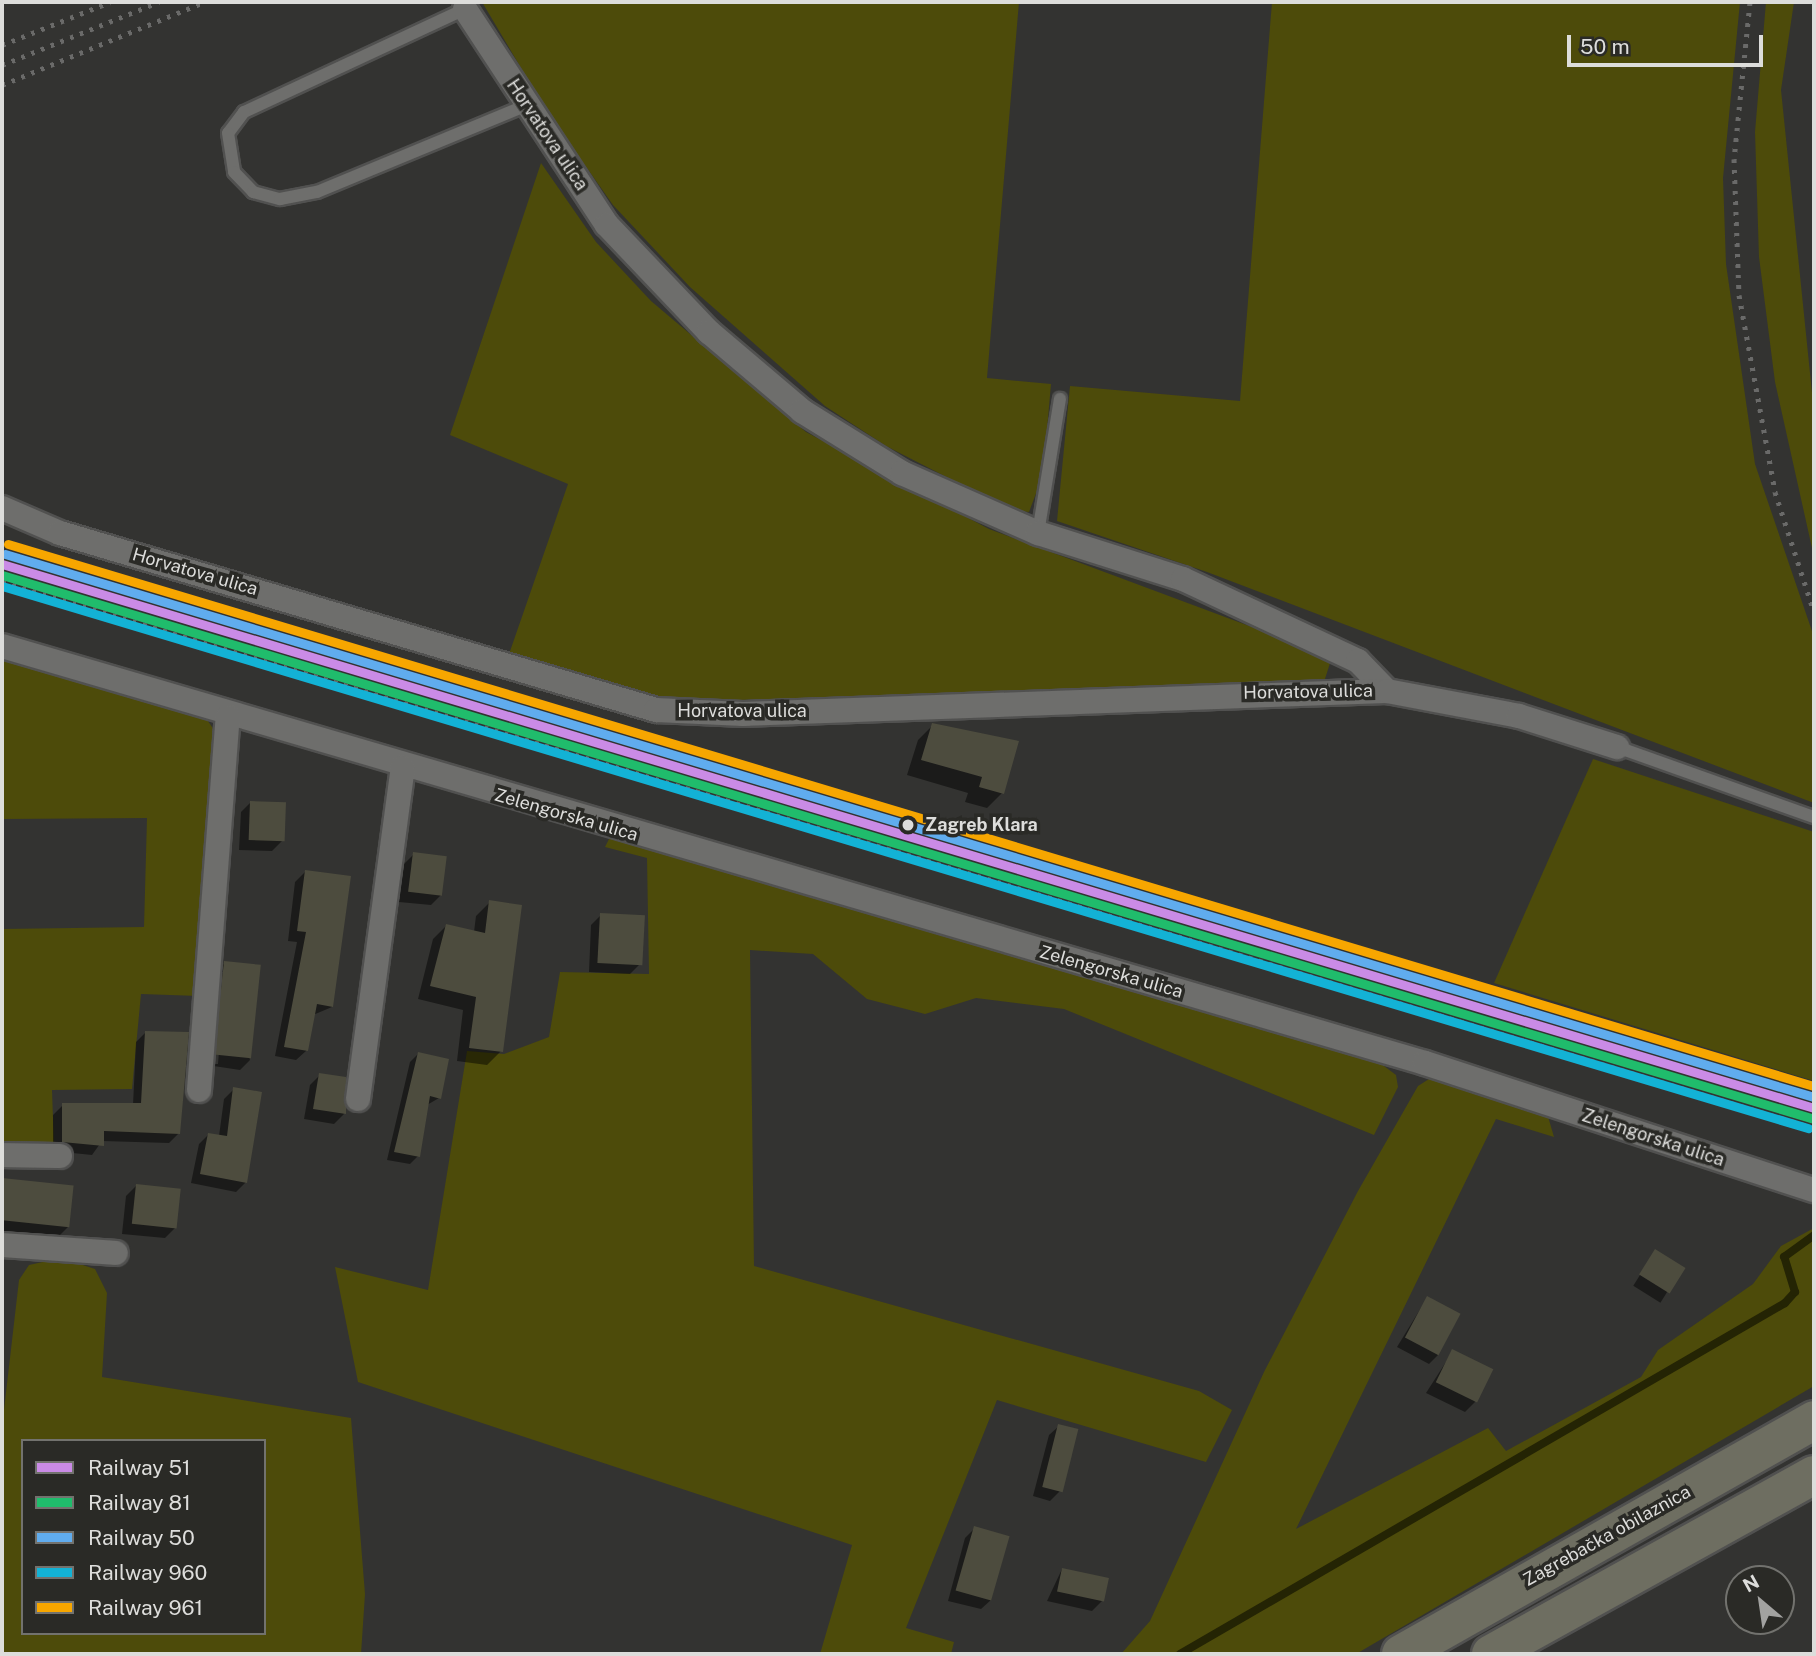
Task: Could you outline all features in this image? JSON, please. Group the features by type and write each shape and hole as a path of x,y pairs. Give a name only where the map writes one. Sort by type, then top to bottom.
{"highway":[{"name":"Zagrebačka obilaznica","path":"1401,1654 1814,1420"},
{"path":"1491,1654 1814,1475"}],"street":[{"name":"Horvatova ulica","path":"465,9 607,225 709,332 802,411 902,474 1038,533 1183,579 1358,660 1387,691"},
{"name":"Horvatova ulica","path":"2,508 60,533 656,710 743,714 1387,691 1519,716 1616,747"},
{"name":"Zelengorska ulica","path":"2,646 228,717 1425,1063 1814,1190"},
{"path":"199,1090 228,717"},
{"path":"358,1099 403,768"},
{"path":"2,1155 60,1156"},
{"path":"2,1245 116,1253"}],"lane":[{"path":"465,9 244,112 228,133 234,172 253,192 280,199 317,192 527,105"},
{"path":"1038,533 1059,399"},
{"name":"Horvatova ulica","path":"1616,747 1814,817"}],"shaded area":[{"path":"482,2 1019,2 987,378 1051,384 1043,475 1029,512 1011,510 886,446 825,406 690,287 613,205 546,110"},
{"path":"1272,2 1740,2 1723,178 1726,264 1755,464 1814,637 1814,803 1207,572 1057,521 1070,386 1240,401"},
{"path":"1766,2 1794,2 1781,90 1814,412 1814,557 1775,382 1759,257 1755,132"},
{"path":"541,163 596,242 651,301 806,432 989,529 1332,657 1324,682 670,702 508,657 568,484 450,435"},
{"path":"2,654 206,718 218,736 199,996 141,994 132,1089 52,1090 54,1146 2,1145 2,929 144,927 147,818 2,819"},
{"path":"1593,759 1814,832 1814,1081 1494,983"},
{"path":"610,837 1376,1060 1396,1075 1398,1087 1374,1135 1064,1009 976,998 925,1014 867,999 813,954 750,950 754,1266 1199,1391 1232,1410 1206,1462 997,1400 906,1628 954,1642 951,1654 820,1654 852,1545 358,1382 335,1267 428,1290 467,1051 504,1054 549,1037 560,972 649,974 647,858 605,847"},
{"path":"1429,1079 1547,1113 1554,1137 1496,1119 1296,1529 1488,1428 1506,1451 1641,1377 1658,1350 1753,1284 1781,1246 1814,1228 1814,1386 1356,1654 1121,1654 1150,1621 1264,1372 1358,1191 1418,1086"},
{"path":"61,1258 95,1269 107,1293 102,1377 351,1418 365,1594 361,1654 2,1654 2,1427 19,1280 29,1265"}],"building":[{"path":"932,723 1019,741 1004,794 979,787 982,777 921,760"},
{"path":"250,801 286,802 285,841 249,840"},
{"path":"413,852 447,856 442,896 408,892"},
{"path":"305,870 351,876 333,1007 317,1004 308,1051 284,1047 306,932 297,931"},
{"path":"489,900 522,905 503,1052 469,1048 476,997 430,986 446,924 485,933"},
{"path":"600,913 645,915 642,965 597,963"},
{"path":"224,961 261,965 251,1058 214,1054"},
{"path":"145,1031 189,1032 180,1134 104,1131 104,1146 62,1142 62,1103 141,1103"},
{"path":"418,1052 449,1059 441,1099 430,1096 420,1157 394,1152"},
{"path":"319,1073 346,1077 346,1114 313,1109"},
{"path":"233,1087 262,1092 247,1183 200,1174 208,1133 227,1136"},
{"path":"2,1178 74,1186 69,1227 2,1220"},
{"path":"136,1184 181,1189 177,1228 132,1224"},
{"path":"1655,1249 1686,1268 1670,1294 1639,1274"},
{"path":"1427,1296 1461,1314 1438,1355 1405,1337"},
{"path":"1452,1349 1493,1369 1477,1402 1436,1382"},
{"path":"1058,1424 1078,1429 1063,1492 1042,1487"},
{"path":"974,1526 1010,1536 991,1601 956,1590"},
{"path":"1062,1568 1109,1578 1104,1601 1057,1591"}],"waterway":[{"path":"1180,1654 1785,1303 1795,1292 1784,1257 1814,1235"}],"railway":[{"path":"2,45 110,2"},
{"path":"2,65 159,2"},
{"path":"2,85 204,2"},
{"path":"1750,2 1734,159 1739,295 1775,492 1814,612"},
{"path":"2,582 1814,1128"}],"rail line":[{"name":"961","path":"8,544 1814,1086"},
{"name":"50","path":"5,554 1814,1097"},
{"name":"51","path":"2,564 1814,1108"},
{"name":"81","path":"2,575 1811,1118"},
{"name":"960","path":"2,586 1808,1128"}],"place":[{"name":"Zagreb Klara","path":"908,825"}]}
